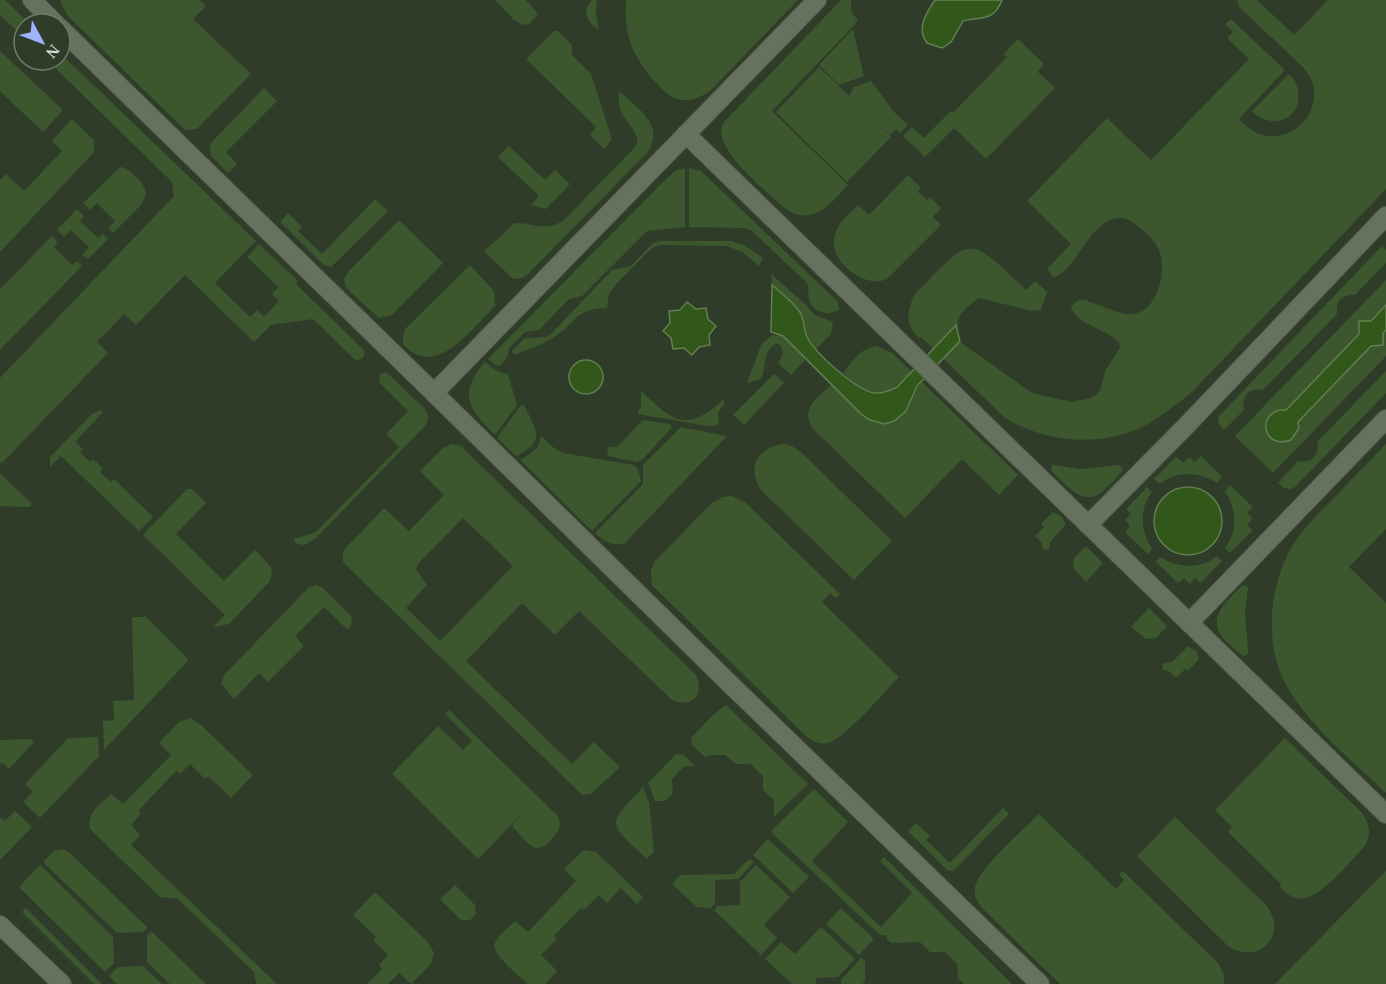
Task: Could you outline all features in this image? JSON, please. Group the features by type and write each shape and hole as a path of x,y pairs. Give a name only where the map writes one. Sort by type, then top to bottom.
{"street":[{"path":"32,0 44,12"},
{"path":"434,393 817,0"},
{"path":"72,40 1040,984"},
{"path":"686,134 1386,814"},
{"path":"1088,525 1186,426 1386,216"},
{"path":"1189,623 1386,419"},
{"path":"0,925 62,984"}],"shaded area":[{"path":"0,0 5,0 18,12 12,12 12,26 0,15"},
{"path":"60,0 200,0 206,6 193,19 251,74 197,129 185,130 72,20 72,12 66,12"},
{"path":"495,0 526,0 538,14 529,24 523,25 513,19"},
{"path":"592,0 597,0 596,13 599,30 591,24 586,13"},
{"path":"626,0 798,0 712,89 700,97 687,100 677,99 663,90 637,57 628,32"},
{"path":"841,0 851,0 851,11 858,21 772,111 848,185 819,212 802,215 783,207 742,168 724,143 721,132 724,122"},
{"path":"935,0 1002,0 995,12 990,15 963,21 951,42 942,48 927,43 922,32 926,16"},
{"path":"1237,0 1257,0 1294,35 1328,0 1386,0 1386,189 1190,394 1153,421 1123,434 1089,440 1054,437 1005,418 921,337 919,338 914,333 908,317 910,305 916,293 949,260 960,252 970,249 980,251 992,259 1026,290 1035,281 1047,292 1041,310 1032,311 979,298 960,316 958,327 960,342 1032,393 1072,402 1096,395 1101,388 1105,371 1120,348 1119,342 1079,319 1071,309 1076,302 1084,300 1122,313 1133,314 1142,311 1149,306 1158,290 1162,270 1160,253 1152,239 1133,223 1123,218 1109,220 1091,236 1069,267 1053,277 1047,269 1071,244 1027,201 1107,118 1151,160 1249,59 1227,38 1233,32 1225,24 1231,19 1285,70 1239,119 1251,130 1266,136 1289,133 1299,127 1312,108 1313,86 1309,75 1239,7"},
{"path":"853,29 864,76 839,85 819,65"},
{"path":"554,31 558,31 572,45 572,55 591,74 612,139 604,149 590,135 596,127 526,59"},
{"path":"1018,39 1044,64 1038,72 1055,88 986,159 954,128 925,157 903,136 912,127 924,138 951,111 953,113 1007,57 1004,54"},
{"path":"0,51 12,62 12,72 22,72 63,110 43,132 0,91"},
{"path":"72,65 256,241 215,283 250,317 257,310 264,317 279,301 272,294 278,287 247,257 259,244 298,281 296,284 365,351 363,358 354,359 313,319 271,325 254,342 185,275 136,325 124,314 97,342 108,353 2,463 0,462 0,378 174,196 172,182 59,72 72,72"},
{"path":"819,67 849,96 854,87 871,81 893,111 908,125 900,133 896,130 890,135 871,117 891,137 847,182 776,112"},
{"path":"1289,74 1296,85 1299,96 1292,114 1274,121 1263,119 1252,111"},
{"path":"264,88 277,101 226,152 237,164 228,173 211,156 210,144"},
{"path":"619,91 641,111 651,125 652,142 648,152 528,274 522,278 513,279 484,251 515,223 550,226 563,221 637,145 632,127 620,108"},
{"path":"72,119 94,140 94,152 0,252 0,180 6,174 24,191 62,151 52,141"},
{"path":"509,146 545,180 555,170 570,184 546,209 531,205 539,196 498,157"},
{"path":"120,167 136,177 146,194 141,205 113,233 108,228 115,221 97,203 90,210 83,203"},
{"path":"685,168 685,227 647,231 582,296 569,299 539,330 525,332 509,348 508,356 500,366 488,359 663,182 675,171"},
{"path":"689,168 701,171 838,302 839,310 825,313 813,307 809,299 807,283 751,230 689,227"},
{"path":"908,175 921,188 918,192 927,200 930,197 941,208 933,217 941,225 887,279 878,281 860,277 851,272 838,257 834,240 837,230 858,205 869,215"},
{"path":"375,199 388,211 331,267 324,265 280,222 288,213 302,227 298,231 322,254"},
{"path":"77,209 84,216 80,221 98,238 103,234 108,239 88,259 82,255 89,247 71,230 64,237 57,230"},
{"path":"399,220 443,263 392,315 379,318 346,288 344,279 348,272"},
{"path":"52,236 58,243 54,247 72,265 77,261 82,266 0,350 0,289"},
{"path":"660,241 731,241 744,245 763,258 759,266 744,253 727,246 661,245 652,248 617,283 609,294 607,308 582,313 562,332 514,355 512,351 525,338 546,337 552,333 612,270 631,266 653,243"},
{"path":"1382,246 1386,250 1386,263 1355,295 1340,299 1337,314 1263,390 1254,390 1247,394 1243,405 1244,410 1224,430 1218,423 1219,416"},
{"path":"470,265 494,291 495,306 453,347 441,354 428,357 415,354 403,344 406,328"},
{"path":"771,274 815,315 833,322 831,334 816,349 808,338 802,315 772,285"},
{"path":"1386,280 1386,356 1273,473 1235,436"},
{"path":"772,285 799,311 807,337 818,352 848,379 867,391 884,392 897,387 956,325 960,341 917,386 906,411 894,421 885,424 870,420 861,414 783,336 771,332"},
{"path":"687,302 696,309 706,308 708,319 716,326 709,335 710,345 699,347 692,355 684,348 673,349 671,338 663,331 670,323 669,311 680,310"},
{"path":"1386,305 1386,330 1383,333 1383,345 1371,346 1298,422 1299,428 1291,440 1281,442 1273,440 1266,428 1270,415 1276,411 1286,410 1359,334 1359,321 1371,321"},
{"path":"772,335 783,336 805,360 791,375 778,363 783,354 781,346 776,343 767,355 761,379 747,383 761,345"},
{"path":"876,346 892,353 912,372 886,391 870,391 843,373 860,353"},
{"path":"586,360 598,365 603,377 598,389 586,394 574,389 569,377 574,365"},
{"path":"485,362 508,375 517,405 495,435 473,409 470,401 471,383"},
{"path":"1386,371 1386,393 1295,487 1284,488 1278,483 1298,461 1311,460 1316,455 1317,442"},
{"path":"386,372 424,408 428,416 427,422 315,539 303,545 295,543 294,539 316,532 399,447 386,434 408,411 379,382 380,375"},
{"path":"774,374 784,383 744,425 733,415"},
{"path":"922,382 1018,475 999,495 962,459 905,518 813,429 808,415 812,404 832,384 866,417 876,422 886,423 896,420 906,410"},
{"path":"641,391 671,416 689,420 700,417 724,399 724,404 718,413 719,423 715,426 708,426 637,414 641,406"},
{"path":"524,405 536,434 532,445 516,456 497,438 520,406"},
{"path":"101,410 103,412 75,442 83,449 80,452 90,462 93,459 103,468 100,472 111,482 114,479 153,517 139,531 61,456 50,467 50,457 92,414"},
{"path":"643,420 670,424 672,427 643,459 636,462 608,456 609,447 617,447"},
{"path":"681,427 727,436 625,543 612,544 595,533 643,484 643,465"},
{"path":"541,436 563,453 634,465 638,469 641,481 592,531 520,460 537,448"},
{"path":"452,444 461,446 696,675 699,688 695,698 685,703 672,700 579,611 555,635 522,603 466,661 572,764 594,742 620,767 591,794 583,795 578,791 343,562 343,552 346,548 384,508 409,531 444,495 420,471 443,448","holes":["463,518 513,566 440,641 406,608 427,585 416,569 418,564"]},
{"path":"784,444 801,452 892,541 854,580 762,491 757,483 756,460 766,450"},
{"path":"1386,444 1386,529 1349,567 1386,603 1386,793 1322,732 1289,690 1275,655 1272,617 1278,579 1293,545 1311,521"},
{"path":"1201,456 1222,477 1217,483 1188,474 1174,476 1160,484 1154,479 1176,457 1183,463 1189,457 1195,462"},
{"path":"1053,465 1080,469 1120,465 1123,469 1116,479 1099,494 1085,497 1071,490 1052,472"},
{"path":"0,473 32,504 30,507 0,506"},
{"path":"1230,485 1253,507 1247,513 1253,518 1247,525 1253,530 1230,553 1225,548 1234,527 1234,512 1225,491"},
{"path":"1147,487 1152,492 1143,513 1143,528 1152,549 1148,554 1125,532 1130,526 1125,520 1131,514 1126,509"},
{"path":"1188,487 1201,490 1212,497 1219,508 1222,521 1219,534 1212,545 1201,552 1188,555 1175,552 1164,545 1157,534 1154,521 1157,508 1164,497 1175,490"},
{"path":"187,489 192,489 206,503 176,534 224,581 255,550 271,567 270,581 229,624 213,627 225,615 143,535"},
{"path":"732,496 745,502 840,594 836,598 830,593 822,602 899,677 854,724 827,743 819,743 806,736 652,585 651,570 655,561 713,502"},
{"path":"1053,512 1061,516 1066,524 1050,542 1049,549 1043,550 1042,543 1035,536 1044,527 1041,524"},
{"path":"1086,546 1103,563 1086,582 1073,567 1074,558"},
{"path":"1217,556 1222,561 1201,583 1195,578 1190,584 1184,578 1178,583 1156,562 1160,557 1189,566 1203,564"},
{"path":"316,585 323,588 351,616 352,623 348,630 324,607 295,636 304,646 268,682 259,673 234,699 221,683 225,674 309,587"},
{"path":"1243,585 1248,587 1245,613 1248,654 1244,656 1221,636 1217,620 1223,606"},
{"path":"1149,608 1167,626 1156,638 1146,639 1131,627"},
{"path":"132,617 146,617 188,659 104,750 103,721 114,720 113,701 134,700"},
{"path":"1188,646 1196,651 1199,659 1188,671 1185,669 1176,678 1169,671 1162,670 1163,664 1173,661"},
{"path":"726,705 808,784 774,817 774,800 763,790 763,776 750,764 736,764 725,755 708,755 706,758 692,745 691,738"},
{"path":"449,710 558,816 559,828 544,846 537,848 530,845 512,826 526,810 478,859 392,774 438,726 463,750 472,741 445,714"},
{"path":"190,718 200,724 253,775 231,798 208,776 205,779 190,764 180,774 176,771 138,811 141,814 131,825 140,835 131,845 277,984 256,984 254,972 178,899 160,897 90,829 92,814 111,794 123,804 171,755 159,743 179,722"},
{"path":"98,737 99,756 40,818 23,802 33,791 25,784 68,738"},
{"path":"1285,738 1361,812 1369,829 1364,847 1342,871 1323,888 1304,898 1295,898 1282,889 1281,884 1228,832 1232,827 1215,810"},
{"path":"31,739 34,742 9,769 2,762 0,764 0,740"},
{"path":"677,753 683,754 695,766 684,766 672,779 673,793 665,801 655,801 648,783"},
{"path":"643,787 649,803 654,851 647,859 624,837 616,824 617,817 622,810"},
{"path":"814,789 848,822 812,861 881,927 912,893 880,861 884,857 1012,984 964,984 958,978 957,964 945,952 930,952 920,942 891,943 886,935 880,935 773,834 772,830"},
{"path":"1003,808 1009,814 953,871 947,870 908,831 916,823 930,836 926,840 950,863"},
{"path":"15,811 32,827 0,860 0,817 5,821"},
{"path":"1039,814 1116,889 1124,880 1119,875 1123,871 1218,963 1224,975 1224,984 1060,984 983,909 975,894 978,880 984,871"},
{"path":"1175,817 1267,906 1273,917 1274,928 1267,945 1260,950 1239,951 1228,946 1137,856"},
{"path":"768,839 809,877 793,893 753,855"},
{"path":"62,849 69,852 148,928 143,932 117,933 43,862 54,851"},
{"path":"584,850 596,852 643,897 637,904 621,888 607,903 599,895 584,910 581,908 554,936 557,939 541,955 557,971 545,984 528,984 501,959 495,948 496,940 515,921 528,932 576,881 564,869"},
{"path":"749,859 754,862 738,879 715,880 715,903 711,908 697,907 672,884 680,875 734,874"},
{"path":"40,865 113,937 114,963 105,972 19,887"},
{"path":"756,865 790,897 764,925 777,938 761,955 714,910 718,906 740,905 740,882"},
{"path":"1385,872 1386,984 1275,984"},
{"path":"455,885 475,905 476,914 470,920 461,920 440,899"},
{"path":"375,892 428,942 434,953 431,964 411,984 399,973 388,984 367,984 382,969 379,965 388,955 373,940 376,937 353,915"},
{"path":"26,908 102,984 94,984 22,912"},
{"path":"841,908 874,939 859,955 826,924"},
{"path":"821,927 855,959 838,977 816,978 816,984 792,984 765,959 781,942 795,954"},
{"path":"151,931 206,984 170,984 147,962 147,936"},
{"path":"861,958 865,961 865,981 862,984 841,984 841,980"},
{"path":"143,966 162,984 117,984 109,976 118,967"}]}
